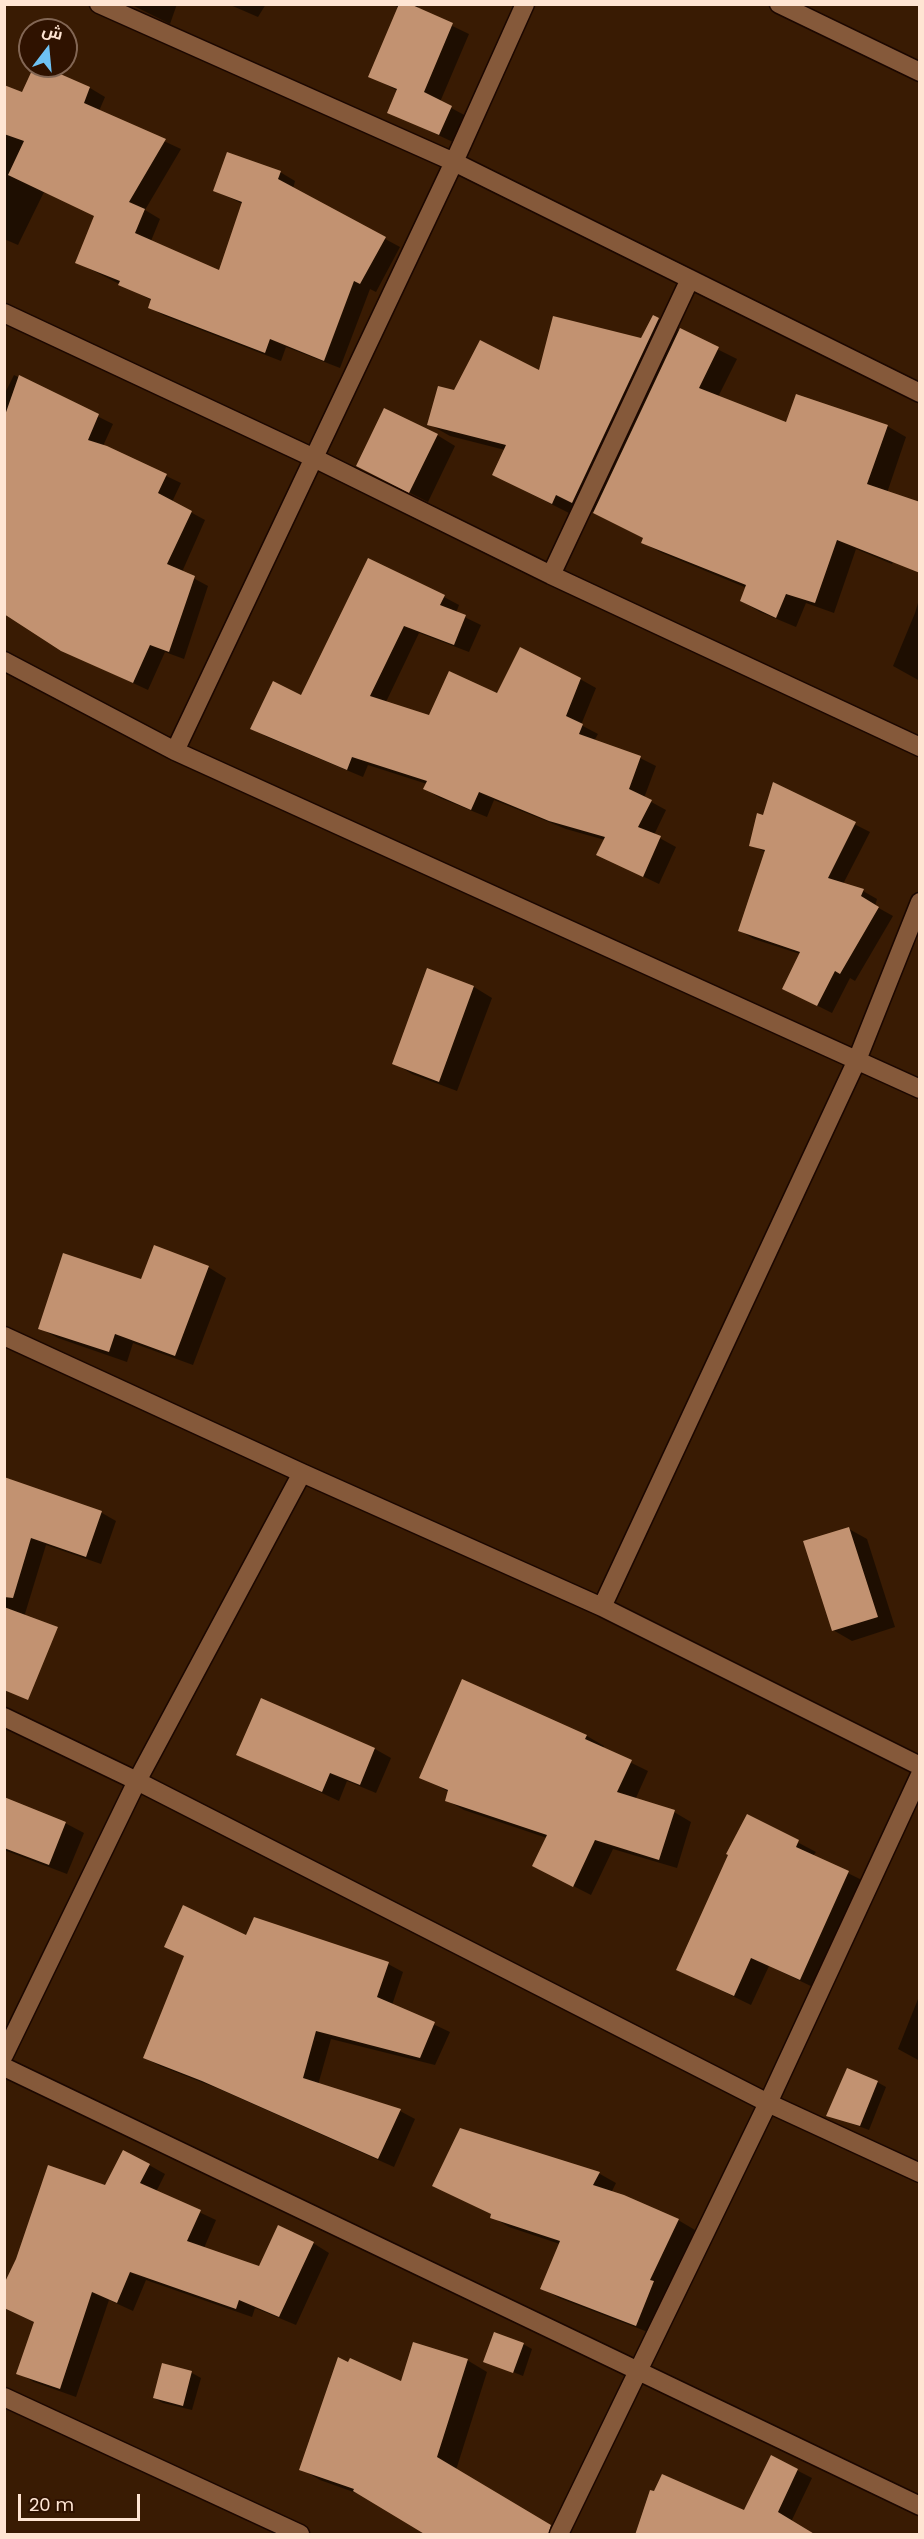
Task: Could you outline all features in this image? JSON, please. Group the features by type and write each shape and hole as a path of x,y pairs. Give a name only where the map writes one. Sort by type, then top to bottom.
{"street":[{"path":"99,4 454,162 920,393"},
{"path":"175,751 454,162 525,4"},
{"path":"779,4 920,72"},
{"path":"551,575 690,279"},
{"path":"4,313 314,459 551,575 920,747"},
{"path":"4,661 175,751 920,1089"},
{"path":"602,1606 857,1060 920,902"},
{"path":"4,1335 302,1473 602,1606 920,1766"},
{"path":"4,2055 137,1781 302,1473"},
{"path":"4,1717 137,1781 768,2103 920,2173"},
{"path":"560,2535 768,2103 920,1775"},
{"path":"4,2067 920,2506"},
{"path":"4,2397 300,2535"}],"building":[{"path":"399,4 410,4 453,23 424,92 452,106 439,135 387,113 397,89 368,77"},
{"path":"28,78 69,78 90,87 84,103 166,139 129,202 145,209 135,233 219,270 242,202 213,191 227,152 281,171 278,179 386,237 360,284 354,281 324,361 270,339 265,353 148,308 151,299 118,285 120,281 75,263 94,216 8,175 24,141 4,134 4,85 22,92"},
{"path":"653,315 659,318 572,503 556,495 552,504 492,475 506,445 427,425 438,386 454,390 480,340 539,370 553,316 641,338"},
{"path":"680,328 719,347 699,388 786,422 796,394 888,425 867,484 920,502 920,573 837,540 815,603 786,594 776,618 740,601 746,585 641,543 643,538 593,513"},
{"path":"19,375 99,414 88,440 107,446 167,474 158,493 192,511 167,564 195,576 169,652 150,645 133,683 61,651 4,614 4,418"},
{"path":"384,408 438,434 409,493 356,466"},
{"path":"368,558 445,595 440,605 466,615 454,645 404,626 370,696 429,715 449,671 497,693 520,647 581,678 566,716 583,724 579,734 641,756 629,789 652,800 638,827 661,836 643,877 596,855 605,837 549,821 479,792 471,810 423,789 427,781 352,757 347,770 250,729 273,681 301,695"},
{"path":"773,782 856,822 828,878 864,889 861,896 879,907 840,974 835,971 817,1006 782,989 800,952 738,931 765,850 749,846 757,813 763,815"},
{"path":"427,968 474,986 439,1082 392,1064"},
{"path":"154,1245 209,1266 175,1356 115,1334 109,1352 38,1329 63,1253 141,1279"},
{"path":"4,1477 102,1511 86,1557 31,1538 13,1598 4,1597"},
{"path":"849,1527 878,1617 832,1631 803,1541"},
{"path":"4,1607 58,1627 28,1700 4,1690"},
{"path":"462,1679 587,1735 585,1739 632,1760 617,1792 675,1810 659,1860 595,1840 573,1887 532,1866 547,1835 445,1801 448,1790 419,1778"},
{"path":"261,1698 375,1748 360,1785 330,1773 322,1792 236,1755"},
{"path":"4,1797 66,1822 49,1865 4,1848"},
{"path":"747,1814 799,1840 796,1847 849,1871 800,1980 751,1958 734,1996 676,1970 728,1855 726,1854"},
{"path":"183,1905 246,1935 254,1917 389,1962 377,1997 435,2022 420,2058 316,2031 303,2078 401,2109 378,2159 202,2081 143,2058 184,1956 164,1947"},
{"path":"847,2068 878,2081 860,2126 826,2116"},
{"path":"460,2128 600,2172 593,2185 624,2195 679,2219 650,2280 654,2281 636,2326 540,2289 560,2241 490,2218 491,2214 432,2186"},
{"path":"123,2150 150,2164 140,2183 201,2210 187,2241 259,2266 278,2225 314,2242 279,2317 239,2300 236,2309 130,2272 117,2303 92,2292 60,2389 16,2374 34,2322 4,2308 4,2284 16,2259 48,2165 105,2185"},
{"path":"494,2332 524,2343 513,2373 483,2362"},
{"path":"413,2342 468,2359 437,2457 551,2525 548,2535 426,2535 353,2491 354,2489 299,2470 338,2357 348,2362 350,2358 401,2381"},
{"path":"162,2363 192,2371 183,2406 153,2398"},
{"path":"771,2455 798,2469 778,2512 816,2535 635,2535 650,2490 654,2491 662,2474 744,2510"}]}
